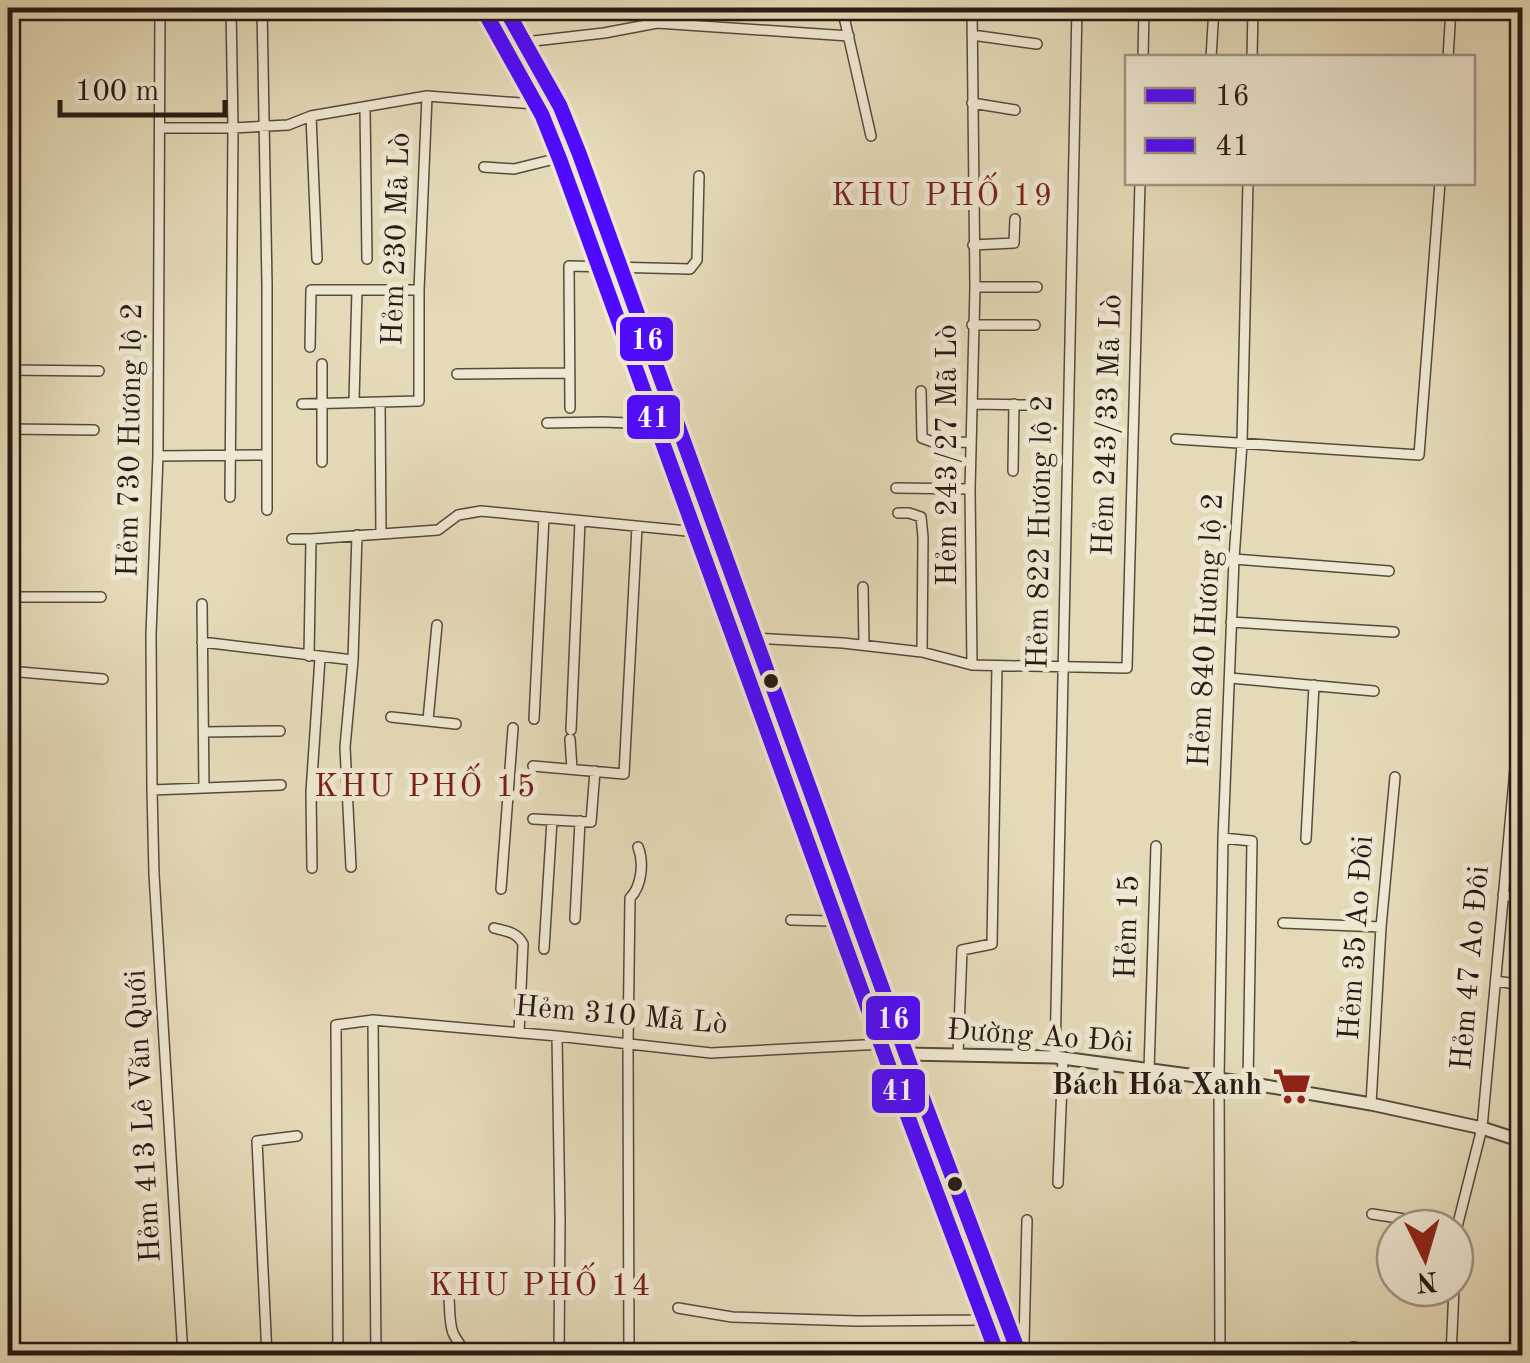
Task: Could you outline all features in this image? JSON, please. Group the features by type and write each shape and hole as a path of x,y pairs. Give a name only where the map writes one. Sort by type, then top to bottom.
{"main road":[{"path":"505,8 560,106 579,153 904,1049 1019,1353"}],"street":[{"name":"Hẻm 730 Hương lộ 2","path":"154,874 151,634 158,456 160,8"},
{"path":"230,497 234,128 231,8"},
{"path":"262,8 268,284 267,510"},
{"path":"842,8 871,136"},
{"name":"Hẻm 243/27 Mã Lò","path":"972,8 972,665"},
{"name":"Hẻm 822 Hương lộ 2","path":"1058,1183 1065,526 1076,8"},
{"path":"1143,55 1144,8"},
{"path":"1212,55 1214,8"},
{"path":"1252,55 1253,8"},
{"path":"1448,55 1451,8"},
{"path":"525,42 657,23 849,36"},
{"path":"972,35 1037,44"},
{"path":"160,128 263,127 427,96"},
{"name":"Hẻm 230 Mã Lò","path":"302,404 418,401 427,96 560,106"},
{"path":"972,103 1015,110"},
{"path":"365,108 367,259"},
{"path":"311,116 317,260"},
{"path":"484,168 514,169 579,153"},
{"path":"570,408 569,266 690,269 698,260 699,176"},
{"name":"Hẻm 243/33 Mã Lò","path":"1064,667 1127,668 1140,185"},
{"name":"Hẻm 840 Hương lộ 2","path":"1220,1356 1223,838 1242,443 1248,185"},
{"path":"1176,439 1419,455 1440,185"},
{"path":"973,245 1014,243 1014,219"},
{"path":"974,287 1037,287"},
{"path":"310,347 311,290 419,290"},
{"path":"354,401 356,290"},
{"path":"972,325 1035,324"},
{"path":"322,364 322,462"},
{"path":"8,370 99,372"},
{"path":"457,374 569,373"},
{"path":"921,390 922,438 936,443 971,442"},
{"path":"380,404 380,534"},
{"path":"972,404 1033,405"},
{"path":"1013,472 1014,404"},
{"path":"547,423 680,425"},
{"path":"8,429 94,430"},
{"path":"158,456 267,455"},
{"path":"896,488 970,489"},
{"path":"292,539 438,530 458,515 481,510 718,534"},
{"path":"898,513 921,517 922,652"},
{"path":"534,719 544,517"},
{"path":"572,770 570,734 580,521"},
{"path":"533,766 624,774 636,527"},
{"path":"351,867 345,747 353,660 357,535"},
{"path":"311,540 315,657 312,868"},
{"path":"1234,559 1389,571"},
{"path":"862,587 864,646"},
{"path":"8,597 101,597"},
{"path":"202,604 204,788"},
{"path":"1231,622 1394,632"},
{"path":"428,720 437,626"},
{"path":"755,638 922,652 972,665 1064,667"},
{"path":"202,642 353,660"},
{"path":"958,1054 962,950 992,944 997,666"},
{"path":"8,671 102,679"},
{"path":"1230,678 1374,691"},
{"path":"1306,839 1314,685"},
{"name":"Hẻm 47 Ao Đôi","path":"1462,1208 1482,1128 1522,693"},
{"path":"391,717 456,724"},
{"path":"501,889 512,728"},
{"path":"204,732 280,731"},
{"path":"533,818 592,822 595,771"},
{"name":"Hẻm 35 Ao Đôi","path":"1371,1104 1396,777"},
{"path":"152,790 281,785"},
{"path":"544,949 552,820"},
{"path":"575,919 580,821"},
{"path":"1223,838 1252,841 1248,1083"},
{"name":"Hẻm 15","path":"1149,1070 1156,846"},
{"path":"629,1356 630,898 637,891 642,863 638,847"},
{"name":"Hẻm 413 Lê Văn Quới","path":"154,874 182,1356"},
{"path":"1503,895 1522,897"},
{"path":"791,920 857,918"},
{"path":"1283,923 1382,927"},
{"path":"494,928 520,937 523,944 518,1033"},
{"path":"1496,981 1522,985"},
{"path":"373,1020 376,1356"},
{"name":"Hẻm 310 Mã Lò","path":"338,1356 336,1025 373,1020 710,1053 904,1049"},
{"path":"558,1036 559,1356"},
{"path":"898,1104 892,1068 904,1049"},
{"name":"Đường Ao Đôi","path":"904,1049 1059,1057 1248,1083 1371,1104 1482,1128 1522,1141"},
{"path":"267,1356 257,1141 297,1136"},
{"path":"1019,1353 1024,1343 1026,1220"},
{"path":"450,1298 450,1324 464,1348 464,1356"},
{"path":"678,1308 732,1317 858,1321 1005,1318"},
{"path":"1450,1356 1453,1308"},
{"path":"1353,1347 1403,1356"},
{"path":"8,1352 38,1348"}],"transit line":[{"name":"16","path":"505,8 560,106 579,153 906,1054 1020,1356"},
{"name":"41","path":"488,18 542,115 560,160 998,1356"}],"place":[{"name":"Bách Hóa Xanh","path":"1292,1086"}],"district":[{"name":"KHU PHỐ 19","path":"943,197"},
{"name":"KHU PHỐ 15","path":"426,788"},
{"name":"KHU PHỐ 14","path":"541,1287"}]}
